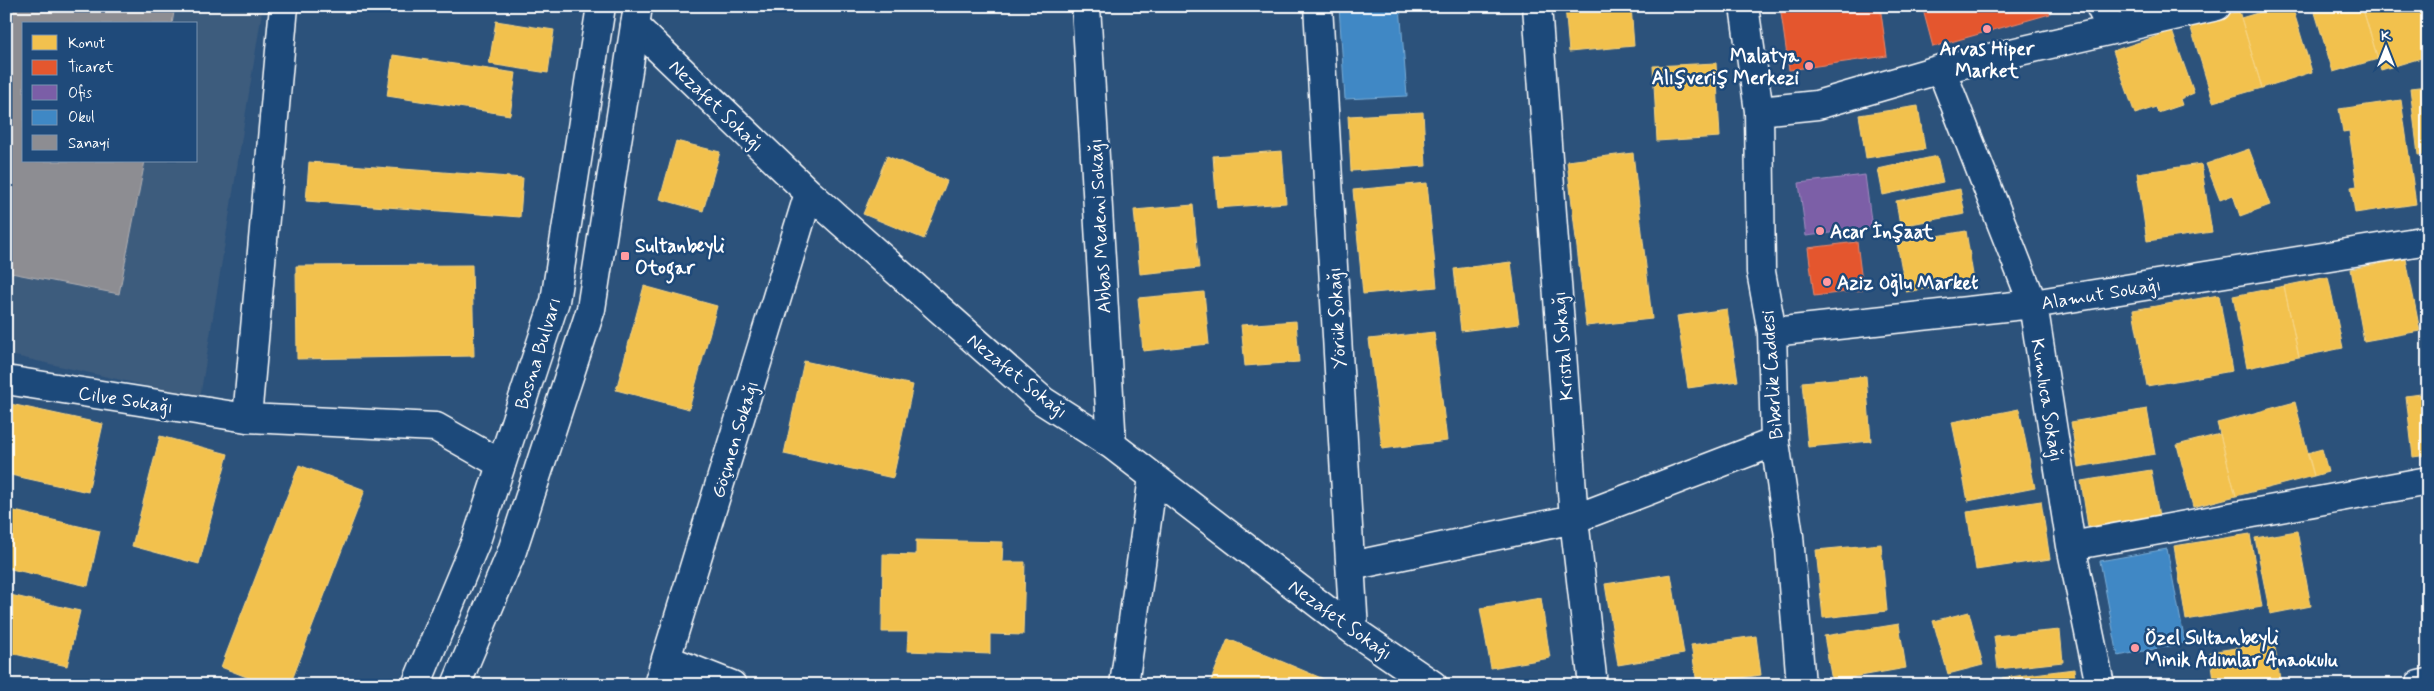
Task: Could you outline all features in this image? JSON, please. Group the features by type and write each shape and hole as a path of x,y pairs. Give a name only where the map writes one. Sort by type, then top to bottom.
{"street":[{"path":"247,418 284,6"},
{"name":"Bosna Bulvarı","path":"416,685 476,541 555,301 601,6"},
{"name":"Abbas Medeni Sokağı","path":"1086,6 1112,445"},
{"name":"Yörük Sokağı","path":"1318,6 1354,631"},
{"name":"Kristal Sokağı","path":"1537,6 1574,519 1593,685"},
{"name":"Biberlik Caddesi","path":"1744,6 1759,110 1761,272 1772,332 1775,442 1789,536 1801,685"},
{"path":"1759,110 1817,105 2106,18 2217,6"},
{"name":"Bosna Bulvarı","path":"456,685 511,554 591,309 637,16"},
{"name":"Nezafet Sokağı","path":"637,16 809,194 1043,401 1112,445 1354,631 1432,685"},
{"name":"Kumluca Sokağı","path":"1940,69 2033,304 2071,546 2100,685"},
{"name":"Göçmen Sokağı","path":"662,672 809,194"},
{"name":"Alamut Sokağı","path":"1772,332 2033,304 2428,240"},
{"name":"Cilve Sokağı","path":"6,380 247,418 436,427 501,464"},
{"path":"1351,566 1574,519 1775,442"},
{"path":"1124,685 1153,477"},
{"path":"2071,546 2428,481"},
{"path":"662,672 732,685"},
{"path":"2419,685 2428,683"}],"shaded area":[{"path":"6,6 263,6 200,398 6,354"}],"building: Konut":[{"path":"1565,6 1631,6 1634,46 1569,52"},
{"path":"2280,6 2292,6 2312,72 2262,88 2241,18"},
{"path":"2313,6 2362,6 2378,59 2333,72"},
{"path":"2362,6 2418,6 2428,38 2428,56 2381,70"},
{"path":"2239,11 2262,88 2213,102 2190,25"},
{"path":"496,21 554,30 548,73 489,64"},
{"path":"2172,31 2194,93 2180,99 2182,105 2158,113 2156,107 2135,114 2113,51"},
{"path":"393,55 516,73 510,115 387,96"},
{"path":"1716,63 1720,137 1657,141 1653,66"},
{"path":"2428,86 2428,154 2418,155 2410,88"},
{"path":"2401,100 2416,204 2355,213 2351,187 2357,186 2349,131 2343,132 2339,109"},
{"path":"1918,106 1925,149 1866,158 1859,115"},
{"path":"1423,112 1426,166 1351,171 1348,116"},
{"path":"676,141 720,152 703,211 660,199"},
{"path":"2249,149 2270,205 2240,216 2233,195 2220,200 2206,164"},
{"path":"1282,151 1286,203 1217,208 1213,156"},
{"path":"1633,153 1652,319 1586,326 1567,161"},
{"path":"887,156 947,181 924,239 863,214"},
{"path":"1937,156 1943,182 1883,195 1878,169"},
{"path":"309,162 523,178 520,217 306,201"},
{"path":"2201,164 2212,232 2147,241 2137,173"},
{"path":"1427,183 1437,287 1363,294 1353,190"},
{"path":"1960,189 1965,214 1900,226 1896,201"},
{"path":"1193,205 1199,268 1140,274 1134,210"},
{"path":"1966,231 1974,281 1906,292 1897,243"},
{"path":"2406,259 2420,331 2364,341 2351,269"},
{"path":"1511,262 1519,324 1461,331 1454,269"},
{"path":"472,265 474,356 297,359 296,266"},
{"path":"2328,277 2343,348 2299,357 2284,286"},
{"path":"644,286 717,306 689,409 616,390"},
{"path":"2284,286 2299,357 2247,368 2233,296"},
{"path":"1204,292 1209,344 1143,351 1138,298"},
{"path":"2219,295 2232,371 2147,386 2133,310"},
{"path":"1727,309 1738,381 1688,388 1677,316"},
{"path":"1296,321 1299,362 1245,366 1241,325"},
{"path":"1434,332 1447,441 1382,449 1369,339"},
{"path":"804,361 913,385 893,478 784,454"},
{"path":"1866,376 1871,441 1808,447 1802,382"},
{"path":"2428,393 2428,455 2413,457 2406,396"},
{"path":"2295,402 2314,476 2236,496 2217,423"},
{"path":"6,403 103,424 88,492 6,474"},
{"path":"2019,409 2035,488 1968,501 1952,422"},
{"path":"2147,409 2155,454 2078,467 2071,422"},
{"path":"2220,434 2236,496 2193,507 2177,445"},
{"path":"160,436 228,454 199,564 132,546"},
{"path":"2322,449 2328,472 2314,476 2307,453"},
{"path":"299,465 365,490 290,685 267,685 221,667"},
{"path":"2151,470 2159,516 2088,527 2081,481"},
{"path":"2041,501 2050,559 1976,570 1967,512"},
{"path":"6,509 100,531 88,586 6,568"},
{"path":"2297,531 2311,606 2270,614 2255,538"},
{"path":"2250,534 2262,607 2186,620 2174,546"},
{"path":"916,540 1003,542 1002,562 1025,562 1023,635 990,634 990,654 907,651 908,632 882,632 883,554 916,555"},
{"path":"1881,544 1887,611 1823,618 1816,550"},
{"path":"1671,574 1684,654 1618,665 1605,584"},
{"path":"6,594 80,611 67,666 6,652"},
{"path":"1541,598 1550,658 1491,668 1480,608"},
{"path":"1969,612 1983,665 1948,674 1933,621"},
{"path":"1899,624 1906,668 1832,681 1824,636"},
{"path":"2060,630 2063,662 1998,669 1994,636"},
{"path":"1756,636 1761,675 1697,684 1691,645"},
{"path":"1228,639 1338,685 1209,685"},
{"path":"2274,642 2281,685 2215,685 2210,652"},
{"path":"2074,669 2076,685 2002,685 2002,678"}],"building: Ticaret":[{"path":"1780,6 1880,6 1887,56 1789,70"},
{"path":"1922,6 2048,6 2050,14 1933,47"},
{"path":"1857,242 1863,290 1814,296 1808,248"}],"building: Ofis":[{"path":"1865,175 1872,228 1806,236 1799,183"}],"building: Okul":[{"path":"1339,6 1400,6 1407,96 1345,99"},
{"path":"2167,549 2185,643 2118,656 2100,561"}],"building: Sanayi":[{"path":"6,6 175,6 172,22 22,22 22,162 145,162 119,294 6,272"}],"place":[{"name":"Arvas Hiper Market","path":"1987,29"},
{"name":"Malatya Alışveriş Merkezi","path":"1809,66"},
{"name":"Acar İnşaat","path":"1820,231"},
{"name":"Sultanbeyli Otogar","path":"625,256"},
{"name":"Aziz Oğlu Market","path":"1827,282"},
{"name":"Özel Sultanbeyli Minik Adımlar Anaokulu","path":"2135,648"}]}
